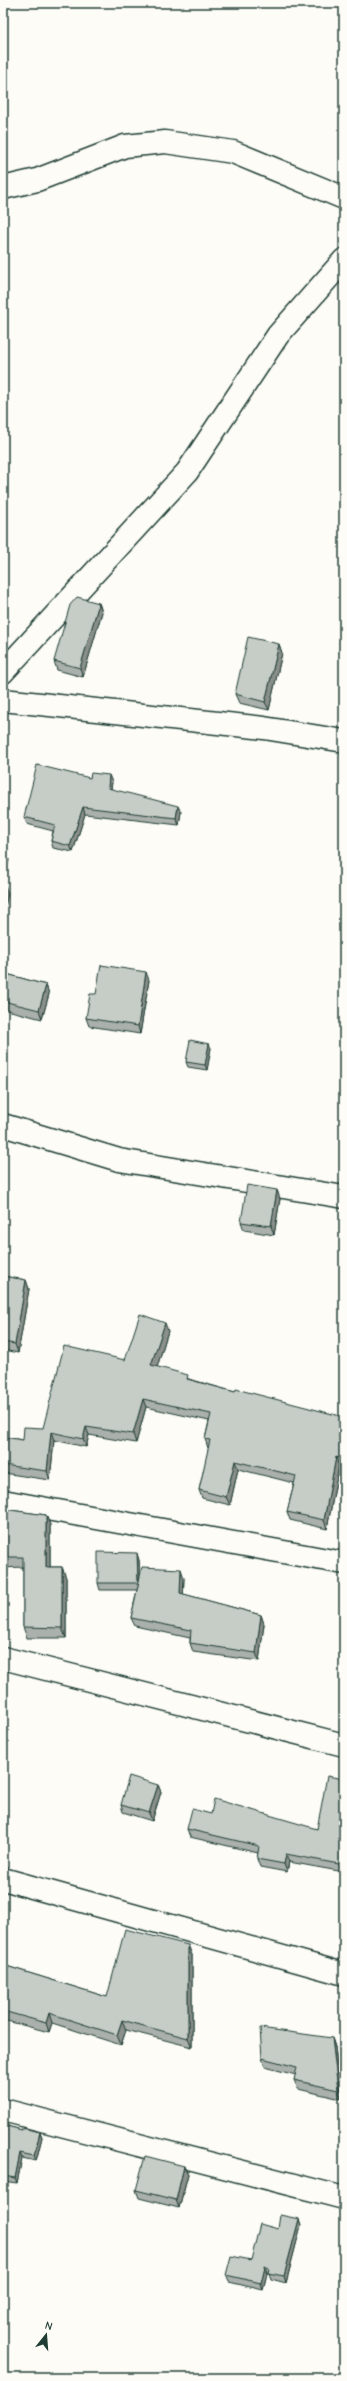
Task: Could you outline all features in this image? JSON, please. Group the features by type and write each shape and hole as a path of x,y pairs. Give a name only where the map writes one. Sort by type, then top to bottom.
{"street":[{"path":"3,188 37,180 125,146 165,142 233,152 344,198"},
{"path":"3,672 186,472 278,335 344,260"},
{"path":"3,700 264,728 344,741"},
{"path":"4,1129 119,1160 344,1196"},
{"path":"3,1501 344,1563"},
{"path":"3,1658 344,1745"},
{"path":"3,1879 344,1974"},
{"path":"3,2110 344,2198"}],"building":[{"path":"77,597 99,603 80,668 54,661 70,605"},
{"path":"248,637 279,644 265,702 235,694"},
{"path":"37,765 90,778 91,773 109,775 108,788 178,806 176,818 83,807 70,846 51,841 55,825 24,817"},
{"path":"3,850 6,851 3,860"},
{"path":"101,965 146,972 138,1026 86,1018 90,994 96,994"},
{"path":"3,973 46,985 39,1010 3,1001"},
{"path":"190,1040 209,1044 205,1065 186,1062"},
{"path":"247,1185 277,1190 271,1226 241,1222"},
{"path":"3,1276 26,1280 15,1344 3,1342"},
{"path":"140,1314 165,1323 151,1365 188,1375 187,1379 235,1392 236,1389 344,1417 344,1451 342,1459 336,1457 324,1520 287,1512 296,1476 235,1461 226,1497 199,1490 210,1440 205,1439 211,1414 143,1399 133,1434 86,1427 83,1439 51,1432 47,1471 3,1465 3,1437 23,1440 24,1427 43,1428 64,1346 125,1360"},
{"path":"3,1509 46,1515 46,1567 62,1567 62,1628 23,1627 23,1557 3,1557"},
{"path":"98,1552 137,1553 138,1583 98,1583"},
{"path":"142,1567 181,1569 180,1593 261,1615 256,1653 190,1643 191,1630 131,1618"},
{"path":"129,1776 158,1785 149,1813 121,1805"},
{"path":"327,1776 344,1779 344,1865 286,1854 284,1864 257,1859 259,1846 187,1829 192,1809 211,1814 214,1799 317,1829"},
{"path":"125,1929 188,1945 188,2038 122,2020 117,2035 49,2013 46,2023 3,2011 3,1965 107,1997"},
{"path":"260,2028 332,2038 338,2090 294,2080 297,2067 262,2058"},
{"path":"3,2125 22,2130 22,2128 40,2132 34,2156 20,2153 15,2178 3,2176"},
{"path":"145,2156 184,2166 176,2200 136,2190"},
{"path":"280,2215 299,2219 284,2276 268,2273 269,2268 265,2266 261,2283 226,2275 231,2256 251,2260 260,2224 278,2229"}]}
